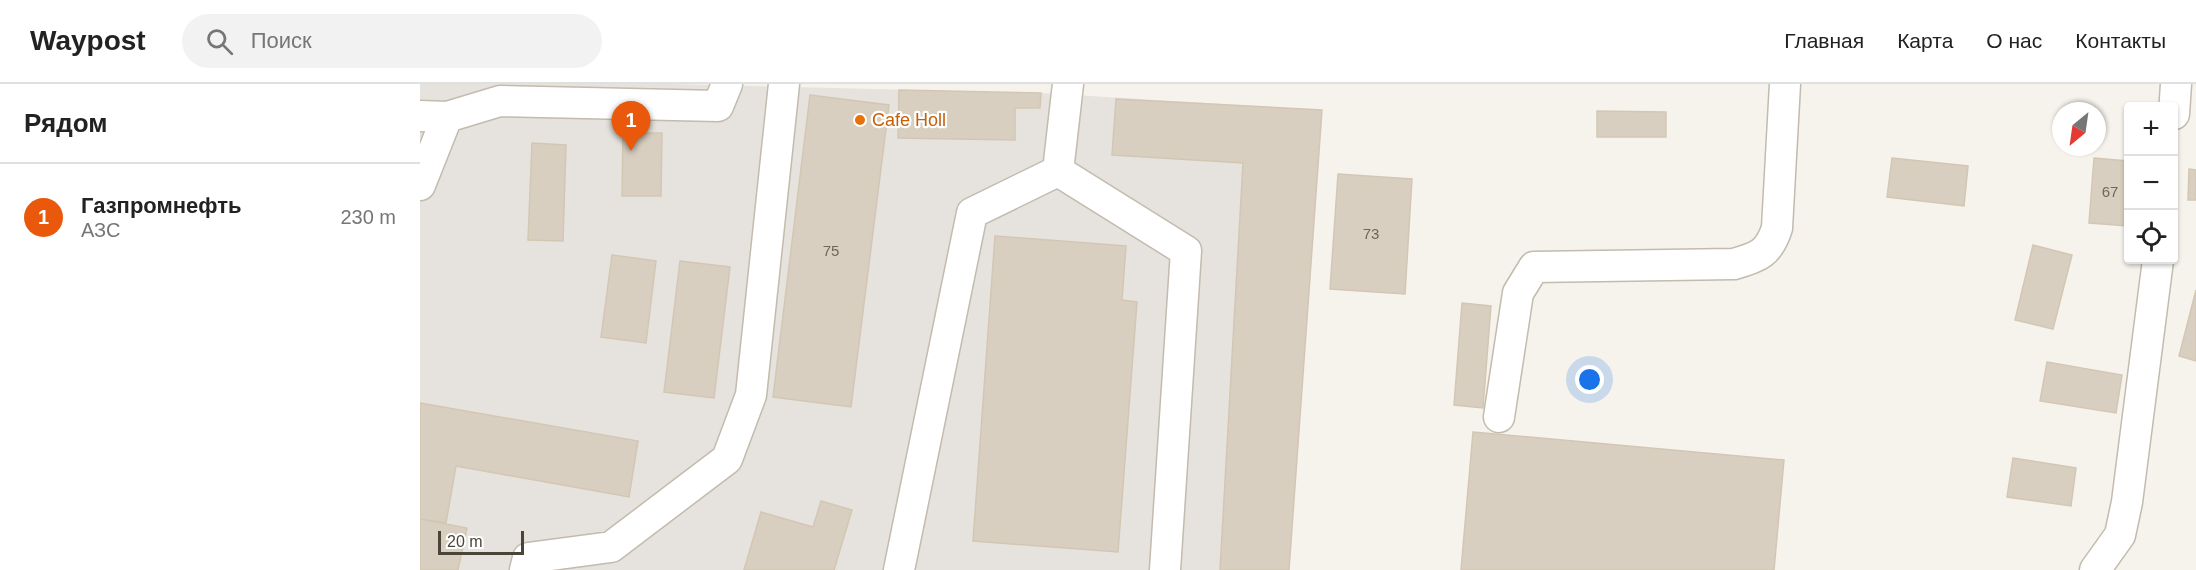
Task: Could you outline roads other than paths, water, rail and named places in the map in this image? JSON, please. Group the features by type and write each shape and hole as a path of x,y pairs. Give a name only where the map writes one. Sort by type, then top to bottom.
{"lane":[{"path":"420,185 433,116 500,92 718,106 727,84"},
{"path":"525,570 528,558 611,547 727,459 752,395 784,84"},
{"path":"1058,171 1068,84"},
{"path":"1499,417 1518,293 1534,267 1734,264 1756,258 1772,243 1777,228 1785,84"},
{"path":"2175,102 2176,84"},
{"path":"899,570 972,213 1058,171"},
{"path":"1058,171 1186,251 1165,570"},
{"path":"2095,570 2120,535 2127,502 2157,264"}],"place":[{"name":"Cafe Holl","path":"860,120"},
{"name":"Газпромнефть","path":"631,151"}]}
